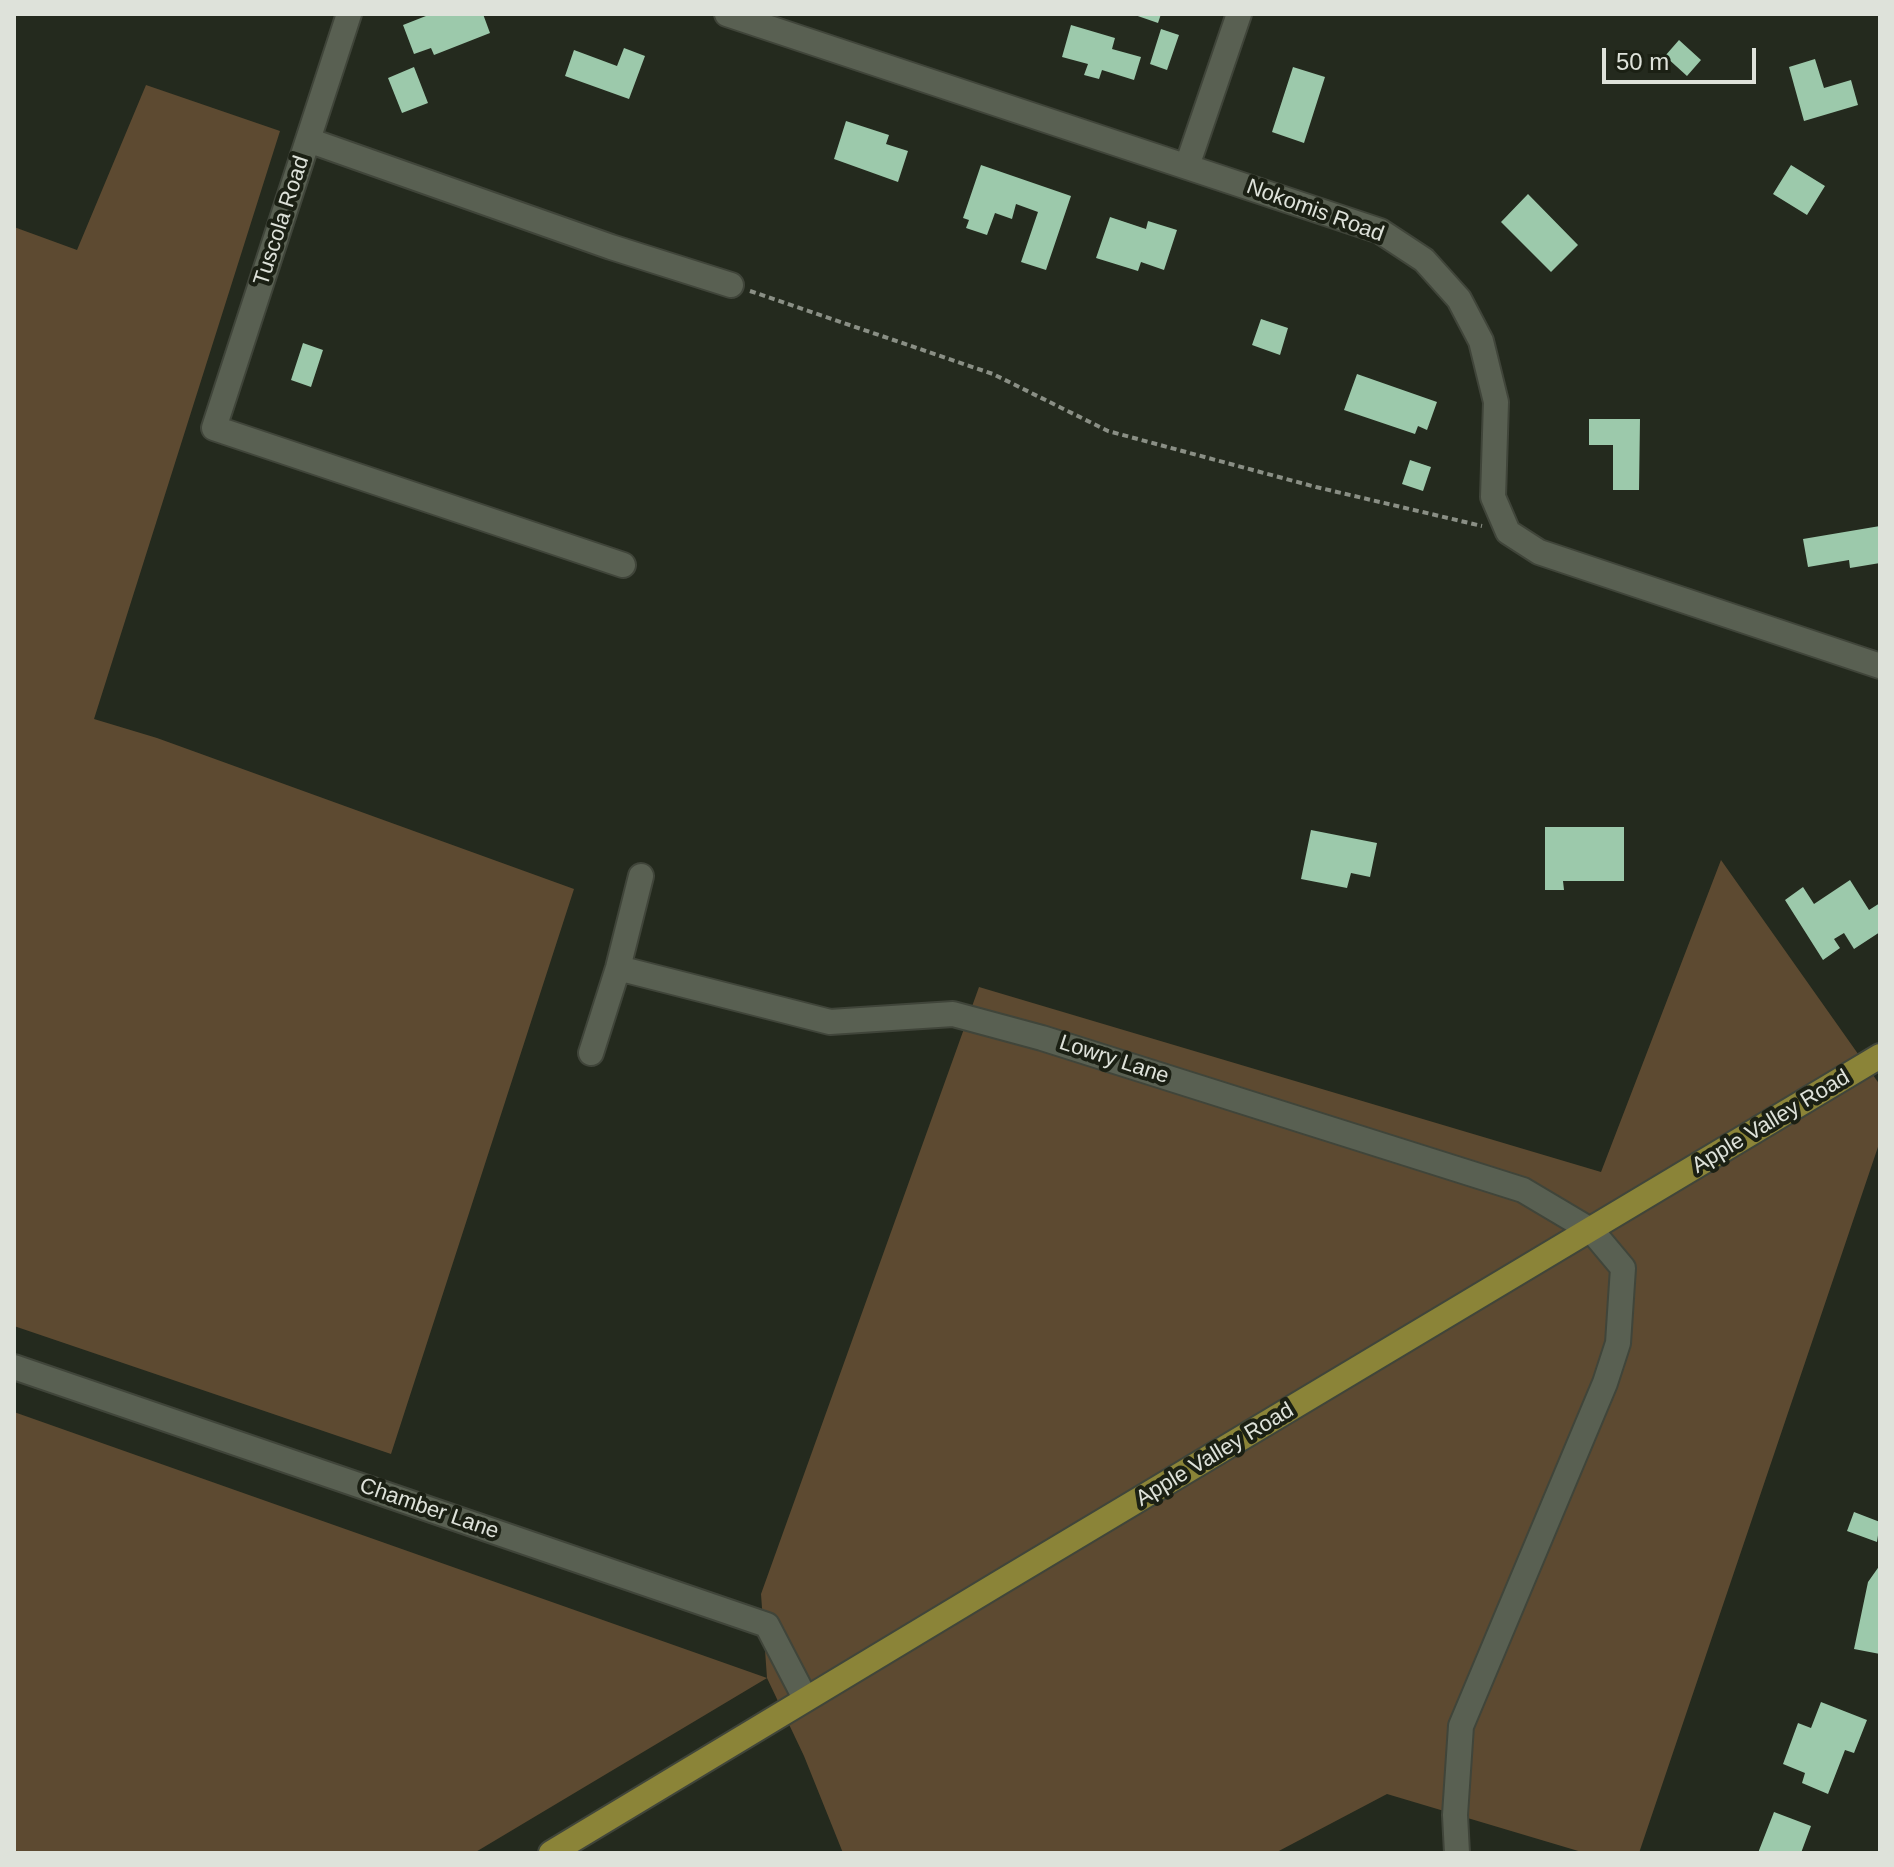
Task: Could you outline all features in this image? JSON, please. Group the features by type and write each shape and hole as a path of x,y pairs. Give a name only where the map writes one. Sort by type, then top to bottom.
{"main road":[{"name":"Apple Valley Road","path":"551,1853 1880,1056"}],"street":[{"name":"Tuscola Road","path":"349,14 214,428 623,565"},
{"name":"Nokomis Road","path":"727,14 785,24 1380,231 1424,260 1459,299 1481,341 1496,402 1493,497 1508,532"},
{"path":"1187,166 1239,14"},
{"path":"308,140 611,247 731,285"},
{"path":"1508,532 1539,552 1880,666"},
{"path":"591,1053 618,968 641,876"},
{"name":"Lowry Lane","path":"618,968 830,1022 953,1014 1027,1034 1523,1190 1592,1231 1623,1268 1618,1343 1605,1383 1461,1726 1455,1815 1457,1853"},
{"name":"Chamber Lane","path":"14,1367 767,1625 805,1698"}],"path":[{"path":"731,285 993,374 1108,431 1316,487 1508,532"}],"shaded area":[{"path":"146,85 280,131 94,719 157,738 574,889 391,1454 14,1326 14,227 77,250"},
{"path":"1721,860 1880,1085 1880,1141 1639,1853 1585,1853 1387,1794 1275,1853 843,1853 804,1756 767,1678 761,1594 979,987 1601,1172"},
{"path":"14,1412 767,1678 474,1853 14,1853"}],"building":[{"path":"431,14 483,14 490,33 434,55 431,48 414,54 403,25"},
{"path":"1132,14 1161,14 1158,23"},
{"path":"1071,25 1115,38 1112,49 1141,57 1134,80 1102,70 1099,79 1084,75 1088,64 1062,57"},
{"path":"1161,29 1179,35 1167,70 1150,64"},
{"path":"1679,40 1701,60 1687,76 1665,56"},
{"path":"624,48 645,56 629,99 565,76 574,50 617,66"},
{"path":"1815,59 1824,88 1851,80 1858,105 1804,121 1789,67"},
{"path":"414,67 428,103 402,113 388,78"},
{"path":"1293,67 1325,77 1304,143 1272,132"},
{"path":"846,121 889,135 886,144 908,151 898,182 834,159"},
{"path":"981,165 1071,196 1046,270 1021,262 1038,212 1016,204 1012,219 995,213 987,235 966,228 969,220 963,218"},
{"path":"1791,165 1825,186 1807,215 1773,194"},
{"path":"1528,194 1578,245 1551,272 1501,222"},
{"path":"1110,217 1146,229 1148,221 1177,230 1164,270 1141,262 1138,271 1096,258"},
{"path":"1261,319 1288,328 1280,355 1252,345"},
{"path":"303,343 323,350 311,387 291,380"},
{"path":"1357,374 1437,402 1427,430 1418,426 1415,434 1344,410"},
{"path":"1589,419 1640,419 1639,490 1613,490 1613,445 1589,445"},
{"path":"1410,460 1431,467 1423,491 1402,484"},
{"path":"1880,526 1880,563 1850,568 1849,560 1808,567 1803,539"},
{"path":"1545,827 1624,827 1624,881 1563,881 1564,890 1545,890"},
{"path":"1311,830 1377,843 1370,877 1351,873 1347,888 1301,879"},
{"path":"1850,880 1869,910 1880,903 1880,932 1854,949 1844,933 1834,939 1840,948 1823,960 1785,900 1803,887 1814,904"},
{"path":"1854,1512 1880,1522 1877,1542 1847,1531"},
{"path":"1880,1565 1880,1654 1854,1649 1868,1582"},
{"path":"1821,1702 1867,1720 1854,1753 1845,1750 1828,1794 1802,1783 1805,1773 1783,1764 1798,1723 1811,1728"},
{"path":"1774,1812 1811,1826 1801,1853 1758,1853"}]}
